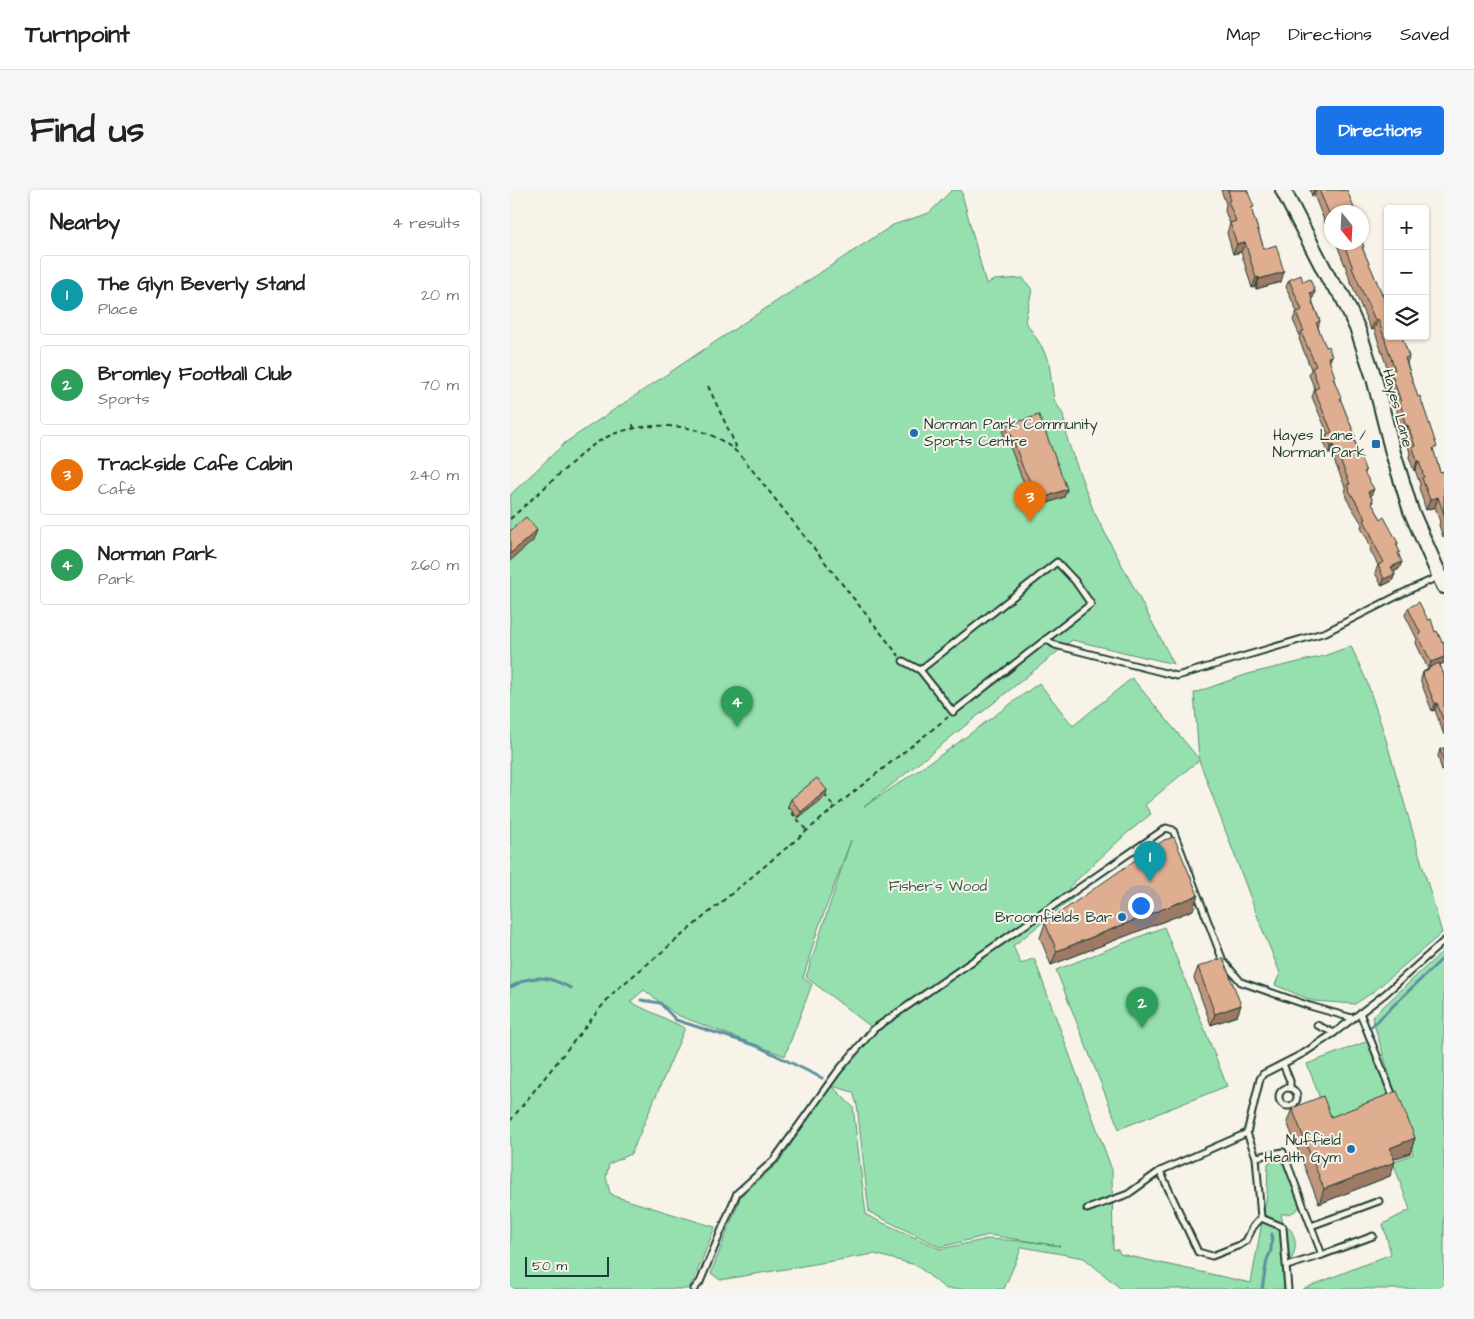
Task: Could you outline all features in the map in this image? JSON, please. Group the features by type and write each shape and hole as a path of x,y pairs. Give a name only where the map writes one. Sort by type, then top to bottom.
{"main road":[{"name":"Hayes Lane","path":"1283,190 1330,280 1342,295 1358,330 1374,378 1393,453 1411,511 1442,581"}],"lane":[{"path":"903,661 920,670 953,712 1091,604 1075,581 1057,562 920,670"},
{"path":"1046,639 1055,645 1177,676 1326,632 1411,589 1442,581"},
{"path":"694,1289 700,1282 737,1193 774,1160 838,1071 874,1029 1166,828 1173,830 1223,962 1241,982 1310,1006 1352,1018"},
{"path":"1160,1171 1198,1252 1212,1256 1246,1241 1253,1227 1261,1218 1256,1157 1246,1133 1263,1074 1304,1053 1334,1033 1385,994 1444,941"},
{"path":"1360,1013 1396,1105"},
{"path":"1317,1025 1334,1033"},
{"path":"1283,1064 1290,1081 1290,1088"},
{"path":"1087,1209 1128,1194 1160,1171 1246,1133"},
{"path":"1256,1157 1283,1152 1322,1255"},
{"path":"1311,1226 1379,1201"},
{"path":"1261,1218 1283,1227 1288,1289"},
{"path":"1287,1266 1373,1236"}],"path":[{"path":"708,386 736,446 734,449"},
{"path":"634,429 633,425 637,422"},
{"path":"510,519 586,450 604,438 634,429 654,426 677,427 703,432 734,449 748,464 903,661"},
{"path":"510,1121 615,991 834,808 953,712"},
{"path":"822,793 834,808"},
{"path":"796,802 788,808 807,831"}],"green space":[{"name":"Fisher's Wood","path":"952,190 961,190 986,284 994,280 1023,278 1032,290 1025,321 1042,347 1049,363 1054,400 1063,414 1068,442 1094,512 1174,664 1072,640 864,807 948,750 1039,683 1073,726 1132,678 1199,759 1194,693 1248,674 1324,656 1351,646 1367,682 1384,733 1442,933 1373,992 1355,1004 1313,1001 1275,985 1280,973 1199,760 1145,805 1151,814 1126,834 1068,888 1077,895 1013,946 1021,964 1034,958 1112,1170 1113,1249 1118,1250 1120,1254 1251,1283 1267,1194 1268,1163 1279,1162 1283,1163 1289,1174 1300,1204 1293,1212 1281,1214 1283,1224 1292,1232 1295,1244 1293,1256 1285,1266 1284,1289 1121,1289 1084,1258 1022,1247 1004,1289 946,1289 916,1265 874,1254 720,1280 711,1273 741,1196 779,1162 831,1085 828,1079 870,1026 806,977 851,840 818,929 803,978 812,984 785,1056 677,1015 644,990 630,1002 685,1028 631,1154 609,1164 606,1177 610,1193 617,1197 715,1227 694,1280 688,1289 510,1289 510,495 566,442 893,225 929,213","holes":["832,1086 853,1092 857,1105 869,1212 940,1247 989,1235 1060,1246 1025,1241 988,1239 940,1249 866,1215 853,1107"]},
{"path":"1164,927 1227,1086 1119,1129 1056,970"},
{"path":"1444,950 1444,1289 1303,1289 1391,1254 1383,1224 1410,1210 1393,1162 1413,1154 1372,1017"},
{"path":"1368,1041 1391,1103 1330,1125 1307,1064"}],"building":[{"path":"1228,190 1247,190 1254,207 1251,208 1264,249 1276,245 1284,272 1259,279 1259,277 1256,278 1245,242 1237,244 1230,223 1236,221 1228,201 1230,196"},
{"path":"1319,190 1347,190 1353,205 1326,205"},
{"path":"1346,250 1363,250 1384,299 1384,337 1378,319 1375,320"},
{"path":"1301,275 1303,282 1310,279 1315,291 1310,293 1320,321 1316,323 1332,356 1328,357 1335,377 1333,378 1355,436 1353,437 1366,472 1364,472 1374,489 1368,492 1373,501 1371,502 1381,519 1384,517 1398,543 1396,544 1402,562 1391,567 1395,574 1384,579 1378,565 1384,562 1373,542 1364,520 1366,519 1349,490 1347,485 1350,484 1334,445 1331,446 1326,435 1332,432 1314,390 1319,387 1312,368 1316,366 1301,332 1304,331 1296,313 1302,310 1289,280"},
{"path":"1385,340 1403,340 1409,357 1405,358 1437,447 1433,448 1440,472 1444,471 1444,514 1438,497 1430,500 1422,478 1424,477 1413,447 1415,446 1408,425 1406,426 1401,402 1391,372 1395,370"},
{"name":"Norman Park Community Sports Centre","path":"1039,415 1067,489 1040,499 1023,468 1011,434 1009,434 1005,426"},
{"path":"526,517 537,530 510,554 510,531"},
{"path":"1419,602 1428,620 1431,619 1435,632 1437,631 1442,642 1444,641 1444,657 1431,662 1418,635 1421,634 1408,608"},
{"path":"1439,663 1444,675 1444,722 1423,675 1423,672"},
{"path":"1444,748 1444,763 1440,749"},
{"path":"817,778 827,790 801,812 791,799"},
{"path":"1174,837 1198,895 1057,951 1045,923 1164,840"},
{"path":"1223,958 1241,1005 1215,1014 1198,967"},
{"path":"1397,1091 1415,1138 1390,1148 1395,1162 1324,1189 1292,1108 1323,1096 1331,1117"}],"waterway":[{"path":"1371,1027 1442,959"},
{"path":"510,987 525,980 543,978 571,988"},
{"path":"641,1000 660,1003 676,1020 757,1046 822,1078"},
{"path":"1262,1289 1267,1260 1271,1250 1272,1234"}],"place":[{"name":"Norman Park Community Sports Centre","path":"914,433"},
{"name":"Hayes Lane / Norman Park","path":"1376,444"},
{"name":"Trackside Cafe Cabin","path":"1030,522"},
{"name":"Norman Park","path":"737,727"},
{"name":"The Glyn Beverly Stand","path":"1150,882"},
{"name":"Broomfields Bar","path":"1122,917"},
{"name":"Bromley Football Club","path":"1142,1028"},
{"name":"Nuffield Health Gym","path":"1351,1149"}]}
